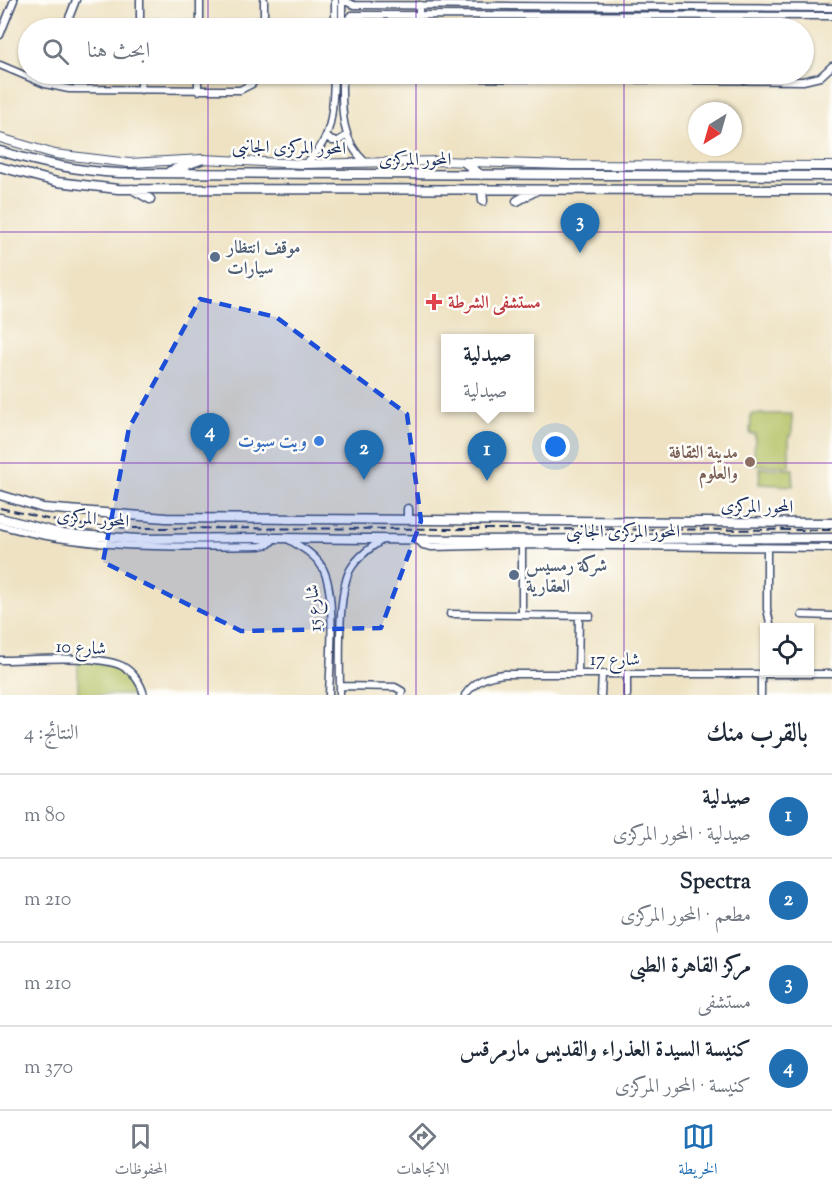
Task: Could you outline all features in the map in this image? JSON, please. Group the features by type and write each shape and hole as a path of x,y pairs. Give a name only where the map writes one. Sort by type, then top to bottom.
{"main road":[{"name":"المحور المركزى","path":"0,151 31,160 89,171 163,174 832,176"},
{"path":"163,174 203,159"},
{"path":"464,162 482,175"},
{"name":"المحور المركزى","path":"0,167 57,182 131,189 832,190"},
{"path":"688,175 702,181 702,187 699,190"},
{"path":"729,176 726,179 727,186 740,191"},
{"path":"131,189 150,199"},
{"path":"482,189 483,201"},
{"path":"517,201 539,189"},
{"path":"682,201 683,190"},
{"name":"المحور المركزى","path":"0,495 43,508 144,517 832,523"},
{"path":"408,509 408,520"},
{"name":"المحور المركزى","path":"0,518 51,531 87,536 159,539 832,538"},
{"path":"473,520 477,528 474,539"}],"street":[{"path":"0,34 14,0"},
{"path":"70,18 76,0"},
{"path":"140,0 140,18"},
{"path":"200,0 200,18"},
{"path":"264,0 264,18"},
{"path":"335,0 335,18"},
{"path":"342,18 342,0 354,5 551,3 832,8"},
{"path":"551,3 551,16"},
{"path":"619,4 619,16"},
{"path":"419,5 419,16"},
{"path":"350,18 352,15 832,16"},
{"path":"0,65 18,73"},
{"path":"814,78 820,77 832,66"},
{"path":"45,84 81,90 198,91 240,90 252,84"},
{"path":"141,84 141,90"},
{"path":"198,84 198,91"},
{"path":"304,164 314,157 327,137 332,117 334,84"},
{"path":"342,84 346,136 357,155 366,163"},
{"path":"327,137 332,141 338,141 346,136"},
{"name":"المحور المركزى الجانبى","path":"0,138 55,154 129,163 203,159 304,164 464,162 567,165 832,166"},
{"path":"0,525 63,539 143,545 261,546 275,538"},
{"name":"شارع 15","path":"285,538 315,558 329,585 329,695"},
{"name":"شارع 15","path":"340,695 341,616 346,578 357,559 384,539"},
{"name":"المحور المركزى الجانبى","path":"416,539 423,545 432,547 522,545 832,548"},
{"path":"522,545 522,615"},
{"path":"767,548 767,606 770,623"},
{"path":"450,614 590,616"},
{"path":"802,615 832,616"},
{"path":"578,674 579,616"},
{"name":"شارع 10","path":"0,660 87,659 110,662 123,667 132,674 144,695"},
{"path":"601,695 602,674"},
{"path":"627,674 627,695"},
{"name":"شارع 17","path":"465,695 481,679 492,675 760,674"},
{"name":"شارع 17","path":"814,674 832,674"},
{"path":"761,677 761,695"},
{"path":"340,686 395,687 402,691 402,695"}],"highlighted area":[{"path":"200,299 276,317 407,414 421,521 381,628 241,631 103,562 129,428"}],"green space":[{"path":"751,414 792,414 789,466 754,465 755,434 750,434"},
{"path":"760,468 793,469 793,486 759,484"},
{"path":"78,660 118,666 131,683 134,695 78,695"}],"railway":[{"path":"0,508 69,524 129,528 832,530"}],"place":[{"name":"مركز القاهرة الطبى","path":"580,253"},
{"name":"موقف انتظار سيارات","path":"215,257"},
{"name":"مستشفى الشرطة","path":"434,302"},
{"name":"ويت سبوت","path":"319,441"},
{"name":"مدينة الثقافة والعلوم","path":"750,462"},
{"name":"كنيسة السيدة العذراء والقديس مارمرقس","path":"210,463"},
{"name":"Spectra","path":"364,480"},
{"name":"صيدلية","path":"487,481"},
{"name":"شركة رمسيس العقارية","path":"514,575"}]}
